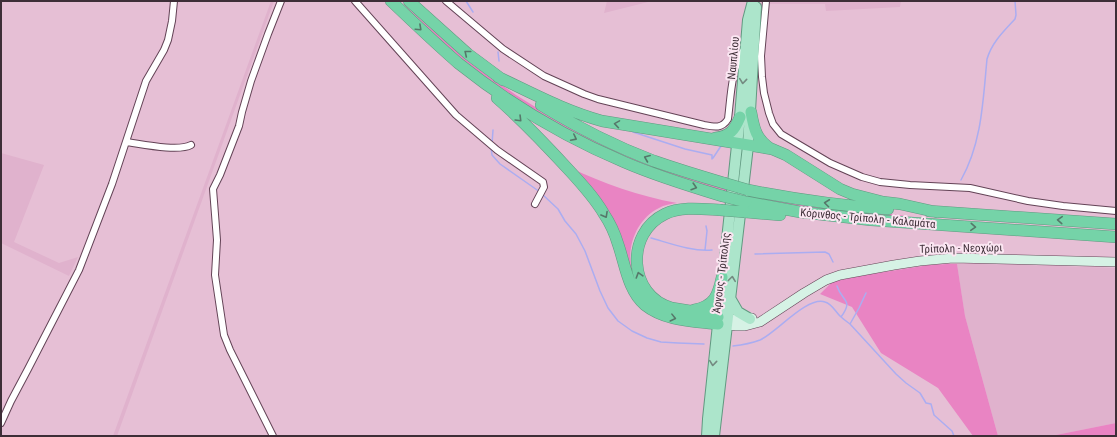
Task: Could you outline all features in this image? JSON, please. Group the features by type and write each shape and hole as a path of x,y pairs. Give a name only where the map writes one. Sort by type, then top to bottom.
{"highway":[{"name":"Κόρινθος - Τρίπολη - Καλαμάτα","path":"391,1 459,64 513,102 556,128 584,144 612,157 649,172 722,196 746,207 787,210 871,220 1116,237"},
{"name":"Κόρινθος - Τρίπολη - Καλαμάτα","path":"409,1 468,54 498,77 562,118 595,135 653,161 748,190 827,203 871,208 1116,224"},
{"path":"459,64 504,104 558,158 594,198 613,230 631,283 642,302 663,315 685,320 722,321"},
{"path":"498,77 557,106 582,116 602,121 772,149"},
{"path":"750,112 757,136 763,143 786,155 835,186 852,194 883,202 936,212"},
{"path":"711,139 726,136 731,133 740,117"},
{"path":"722,321 690,311 667,307 656,300 646,290 639,277 637,270 639,245 642,236 651,224 667,213 683,210 720,210 746,207"},
{"path":"690,311 705,307 714,300 722,277"}],"main road":[{"name":"Ναυπλίου","path":"740,117 748,20 753,1"},
{"name":"Ναυπλίου","path":"750,112 756,1"},
{"name":"Άργους - Τρίπολης","path":"707,436 722,321 730,298 748,146 750,112"},
{"name":"Άργους - Τρίπολης","path":"714,436 722,321 722,277 740,117"},
{"name":"Τρίπολη - Νεοχώρι","path":"722,321 736,326 754,324 760,322 826,280 840,275 920,261 953,258 1116,262"},
{"path":"730,298 738,312 750,319"},
{"name":"Τρίπολη - Νεοχώρι","path":"722,321 750,319 770,315"}],"street":[{"path":"1,423 79,270 112,184 146,81 164,50 168,40 174,1"},
{"path":"274,436 224,336 215,275 217,240 213,190 239,126 251,82 281,1"},
{"path":"355,1 456,115 497,150 543,182 544,187 535,204"},
{"path":"446,1 503,49 551,80 598,99 704,125 720,126 728,119 736,67 739,57 746,44"},
{"path":"766,1 761,56 762,77 769,113 773,124 781,134 830,163 862,177 880,182 970,188 1028,201 1116,211"},
{"path":"126,142 160,147 182,148 191,145"}],"shaded area":[{"path":"271,1 274,1 117,436 113,436"},
{"path":"607,1 652,1 604,13"},
{"path":"769,1 901,1 900,7 826,11 825,4 769,4"},
{"path":"403,4 464,58 516,95 537,108 652,165 883,213 907,216 883,216 787,205 723,191 651,168 580,137 525,105 462,60 415,18"},
{"path":"1,153 44,165 14,242 59,263 78,257 69,276 1,243"},
{"path":"569,167 622,189 677,203 665,205 659,208 643,221 637,230 631,250 630,261 636,281 662,312 642,297 622,253"},
{"path":"976,263 1116,268 1116,423 1051,436 998,436 965,316 957,264"},
{"path":"957,264 965,316 998,436 973,436 938,388 881,353 852,307 820,294 832,282 859,276 929,265"},
{"path":"1116,423 1116,436 1051,436"}],"waterway":[{"path":"466,1 473,12"},
{"path":"961,180 968,166 977,136 983,106 987,59 995,42 1015,19 1015,1"},
{"path":"498,52 499,61"},
{"path":"492,144 493,130"},
{"path":"633,132 685,149 712,155 712,159"},
{"path":"713,158 721,146"},
{"path":"491,147 492,155 500,164 540,192"},
{"path":"543,195 558,209 565,221 576,234 585,251 608,308 618,321 632,331 647,338 661,342 704,344"},
{"path":"705,250 707,231 706,226"},
{"path":"651,238 673,245 697,250 712,250"},
{"path":"755,254 825,252 829,254 833,262"},
{"path":"837,286 847,304 847,307 841,317"},
{"path":"850,324 866,293"},
{"path":"733,346 760,340 810,304 825,302 832,306 841,317 850,324 896,374 920,393 926,403 931,404 934,415 952,431 954,436"}]}
